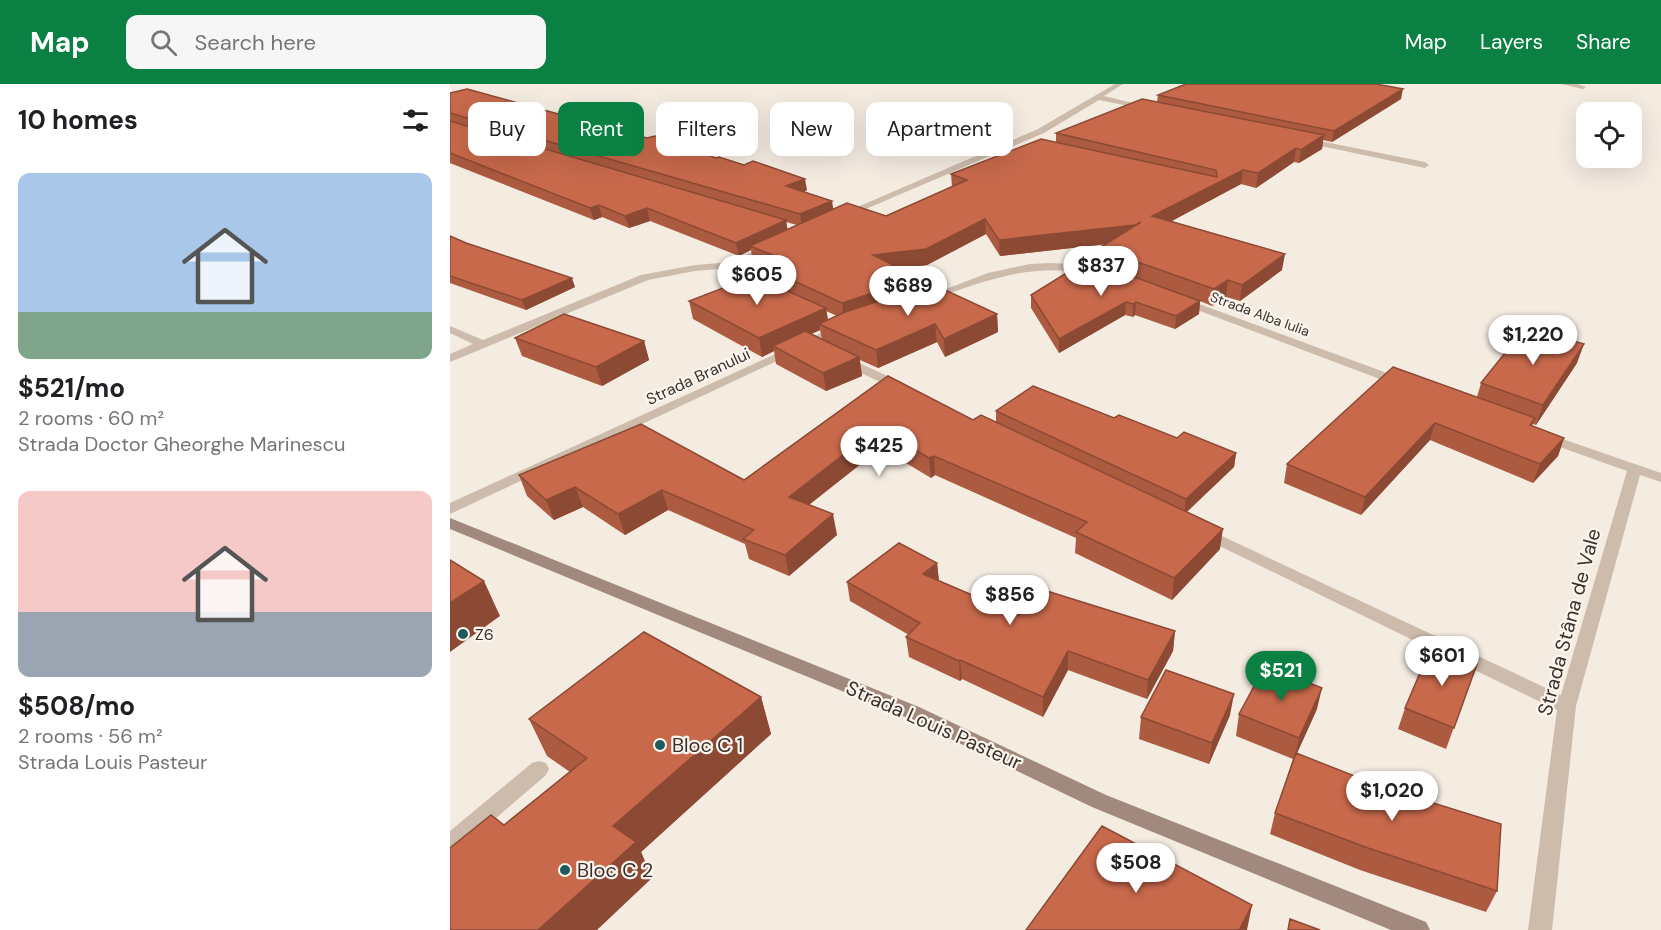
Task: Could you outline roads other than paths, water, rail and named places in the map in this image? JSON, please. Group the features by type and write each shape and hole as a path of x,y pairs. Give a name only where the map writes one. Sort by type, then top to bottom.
{"main road":[{"name":"Strada Louis Pasteur","path":"450,523 912,712 1099,801 1418,930"}],"street":[{"path":"835,219 1041,131 1120,84"},
{"path":"1564,84 1583,87"},
{"path":"1097,97 1156,109"},
{"path":"1296,138 1425,165"},
{"path":"1016,142 1027,144"},
{"path":"450,358 645,277 734,265 783,241"},
{"path":"921,300 1010,269 1045,264 1072,266 1110,274"},
{"path":"734,265 740,278 771,292"},
{"name":"Strada Alba Iulia","path":"1166,295 1411,387"},
{"name":"Strada Branului","path":"450,509 809,343 844,324"},
{"path":"450,328 482,344"},
{"path":"809,343 915,394"},
{"path":"1534,432 1661,478"},
{"name":"Strada Stâna de Vale","path":"1540,930 1567,706 1634,470"},
{"path":"1193,527 1567,706"},
{"path":"450,844 539,769"}],"place":[{"name":"Z6","path":"463,634"},
{"name":"Bloc C 1","path":"660,745"},
{"name":"Bloc C 2","path":"565,870"}]}
